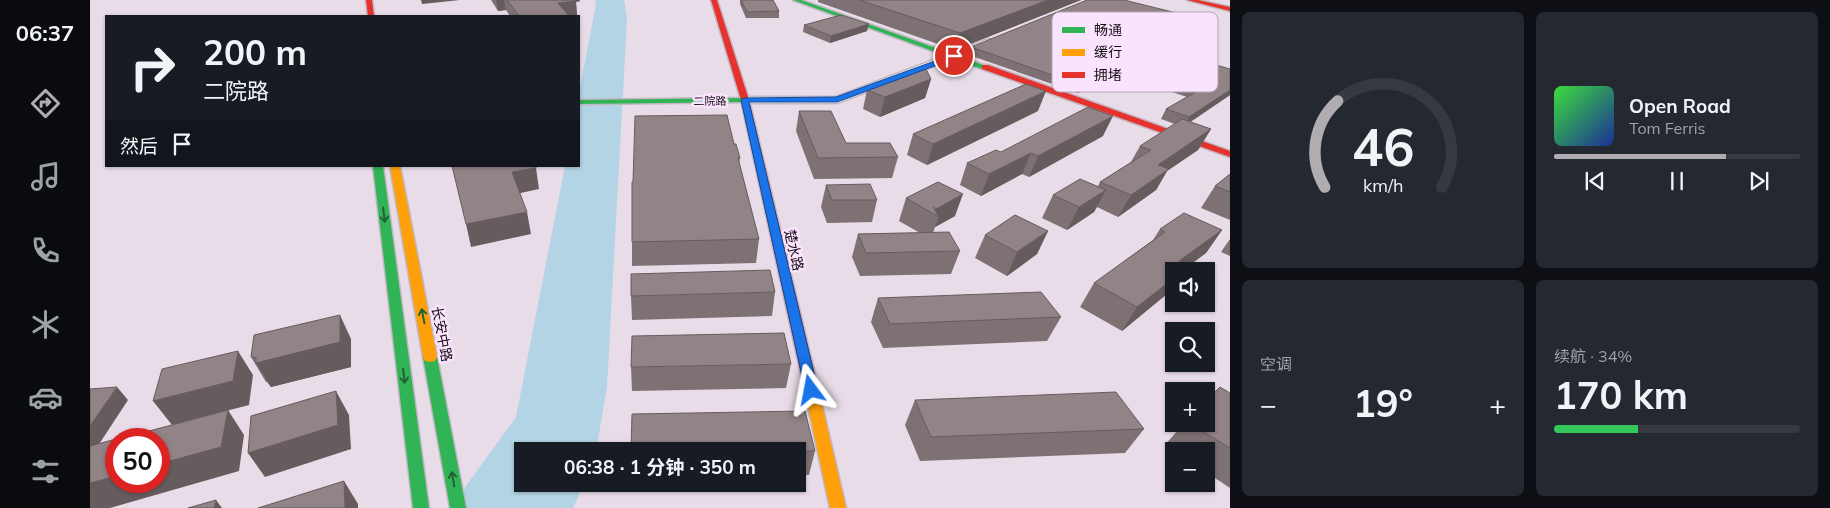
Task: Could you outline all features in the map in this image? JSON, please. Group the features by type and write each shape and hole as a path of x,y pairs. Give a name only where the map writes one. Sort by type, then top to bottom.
{"main road":[{"path":"357,0 360,15"},
{"path":"369,0 371,15"},
{"name":"楚水路","path":"714,0 744,100 838,508"},
{"path":"796,0 1052,91"},
{"path":"1190,0 1230,9"},
{"path":"1055,92 1230,154"},
{"name":"二院路","path":"580,102 744,100"},
{"path":"378,167 421,508"},
{"name":"长安中路","path":"394,167 458,508"}],"street":[{"name":"二院路","path":"744,100 837,100 1000,38"}],"water":[{"path":"595,0 624,0 627,18 607,387 598,442 514,442 514,492 580,492 573,508 450,508 516,417 565,167 580,167 580,88 596,4"}],"building":[{"path":"507,0 576,1 558,3 568,15 518,15"},
{"path":"741,0 773,0 779,11 747,12"},
{"path":"859,0 1048,0 960,33"},
{"path":"1087,0 1124,0 1173,12 1057,12"},
{"path":"1052,14 1052,75 971,47"},
{"path":"841,15 869,24 831,36 804,25"},
{"path":"1218,66 1230,69 1230,90 1189,117 1166,109 1196,92 1218,92"},
{"path":"925,67 931,79 885,97 867,90"},
{"path":"1026,84 1046,91 933,144 913,134"},
{"path":"1088,107 1113,116 1038,156 1031,153 989,174 967,163 996,150 1001,152"},
{"path":"799,111 831,111 846,143 890,143 898,157 818,158"},
{"path":"727,115 734,144 736,144 740,158 738,158 759,239 632,242 635,116"},
{"path":"1182,119 1211,129 1158,165 1169,169 1131,195 1100,182 1151,150 1140,146"},
{"path":"452,167 536,167 512,172 527,212 466,224"},
{"path":"1230,174 1230,192 1215,186"},
{"path":"1080,179 1106,190 1079,207 1053,195"},
{"path":"938,182 963,194 936,209 933,207 939,217 906,198"},
{"path":"870,184 877,200 832,200 826,185"},
{"path":"1184,213 1222,230 1179,261 1182,262 1165,262 1165,285 1137,307 1094,283 1165,232 1160,229"},
{"path":"1015,215 1048,231 1017,252 985,235"},
{"path":"949,232 960,251 866,253 858,234"},
{"path":"770,270 775,292 631,296 631,274"},
{"path":"1041,292 1061,317 890,324 878,298"},
{"path":"340,315 340,342 256,363 256,358 251,357 254,335"},
{"path":"784,333 791,364 631,367 632,336"},
{"path":"238,351 233,381 153,401 162,369"},
{"path":"117,387 90,426 90,389"},
{"path":"1220,387 1230,393 1230,448 1204,432 1215,432 1215,392"},
{"path":"336,391 338,425 248,453 251,416"},
{"path":"1116,392 1144,429 931,437 915,400"},
{"path":"228,410 221,447 170,461 170,428 160,428"},
{"path":"805,411 815,451 806,451 806,442 631,442 632,414"},
{"path":"105,442 105,479 90,483 90,446"},
{"path":"344,481 345,508 258,508"},
{"path":"216,500 214,508 188,508"}],"traffic: fast":[{"path":"796,0 985,67"},
{"path":"580,102 745,100"},
{"path":"378,167 421,508"},
{"path":"430,357 458,508"}],"traffic: slow":[{"path":"395,167 430,357"},
{"path":"809,379 838,508"}],"traffic: jam":[{"path":"369,0 371,15"},
{"path":"714,0 745,100 809,379"},
{"path":"1190,0 1230,9"},
{"path":"985,67 1052,91"},
{"path":"1055,92 1230,154"}],"route":[{"path":"811,390 744,100 837,100 954,56"}]}
